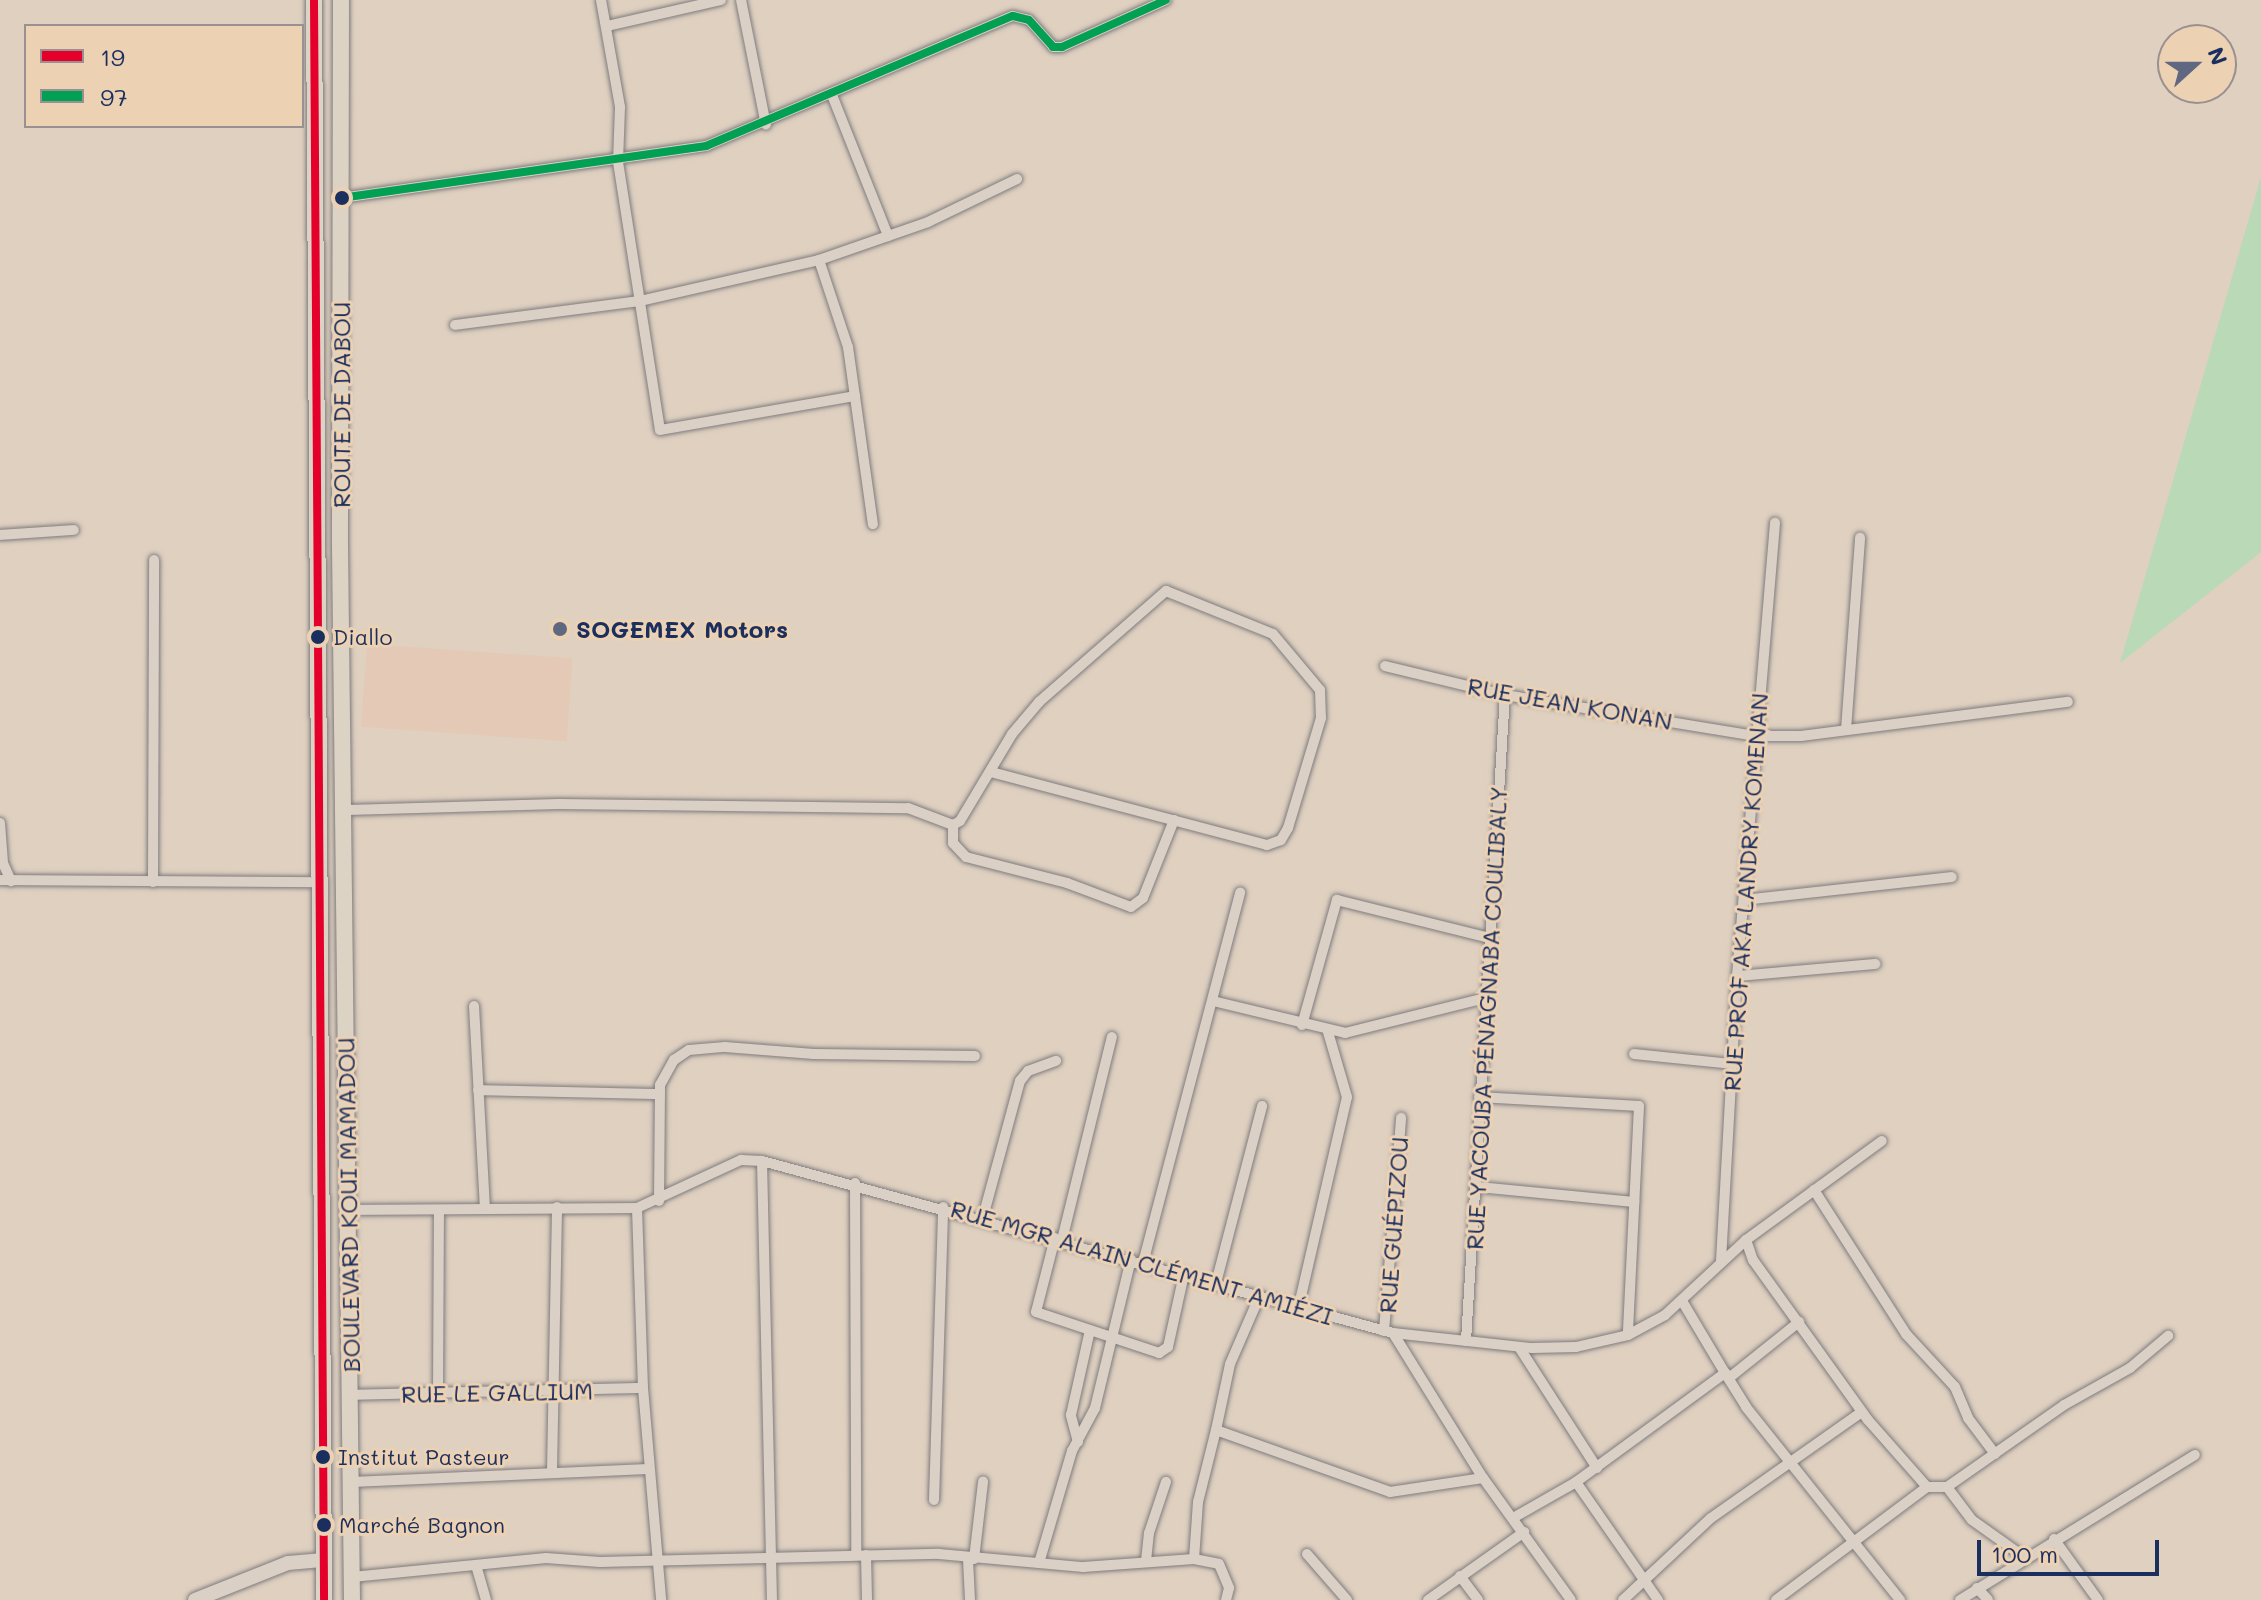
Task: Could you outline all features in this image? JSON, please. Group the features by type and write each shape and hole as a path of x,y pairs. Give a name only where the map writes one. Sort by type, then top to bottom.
{"main road":[{"name":"BOULEVARD KOUI MAMADOU","path":"314,0 324,1600"},
{"name":"ROUTE DE DABOU","path":"341,0 347,810"},
{"name":"BOULEVARD KOUI MAMADOU","path":"347,810 347,1210 352,1600"}],"street":[{"path":"601,0 620,107 618,162 660,430 855,396"},
{"path":"607,26 721,0"},
{"path":"741,0 766,125"},
{"path":"341,198 618,162 706,146 766,125 1013,16 1029,20 1053,47 1062,47 1166,0"},
{"path":"832,95 888,236"},
{"path":"455,325 640,301 819,260 888,236 1017,179"},
{"path":"819,260 848,347 873,524"},
{"name":"RUE PROF AKA LANDRY KOMENAN","path":"1721,1261 1737,976 1775,523"},
{"path":"0,535 74,530"},
{"path":"1846,730 1860,538"},
{"path":"153,882 154,560"},
{"path":"990,772 1174,820 1267,845 1281,840 1323,703 1320,690 1273,634 1174,592 1158,594 1064,676 1012,734 953,825 953,843 966,857 1131,907 1143,898 1174,820"},
{"name":"RUE JEAN KONAN","path":"1385,666 1505,695 1755,736 1846,730 2068,702"},
{"name":"RUE YACOUBA PÉNAGNABA COULIBALY","path":"1466,1341 1478,1187 1479,1097 1505,695"},
{"path":"347,810 558,804 908,808 953,825"},
{"path":"0,823 6,880 319,882"},
{"path":"1744,900 1952,877"},
{"path":"1143,1263 1240,893"},
{"path":"1302,1025 1337,900 1489,938"},
{"path":"1737,976 1875,964"},
{"path":"1213,1001 1328,1032 1345,1033 1485,998"},
{"path":"474,1006 485,1209"},
{"path":"1299,1305 1347,1097 1328,1032"},
{"path":"1112,1037 1058,1239 1033,1307 1112,1338 1163,1351 1184,1274"},
{"path":"659,1201 660,1094 665,1072 689,1050 725,1047 814,1054 975,1056"},
{"path":"1634,1054 1733,1064"},
{"path":"983,1217 1020,1081 1028,1071 1056,1061"},
{"path":"478,1090 660,1094"},
{"path":"1479,1097 1639,1106 1628,1335"},
{"path":"1216,1283 1262,1106"},
{"name":"RUE GUÉPIZOU","path":"1389,1332 1401,1118"},
{"name":"RUE MGR ALAIN CLÉMENT AMIÉZI","path":"347,1210 637,1208 659,1201 741,1160 762,1161 983,1217 1389,1332 1519,1347 1576,1347 1628,1335 1682,1301 1746,1240 1882,1141"},
{"path":"762,1161 769,1306 769,1558 772,1600"},
{"path":"855,1183 861,1555 867,1600"},
{"path":"1478,1187 1634,1202"},
{"path":"1814,1190 1906,1334 1955,1387 1968,1418 1995,1454"},
{"path":"552,1471 557,1207"},
{"path":"934,1500 943,1207"},
{"path":"637,1208 643,1388 649,1469 656,1494 656,1558 661,1600"},
{"path":"438,1395 439,1210"},
{"path":"1746,1240 1753,1260 1862,1412 1927,1487"},
{"path":"1039,1563 1078,1442 1095,1408 1131,1259"},
{"path":"1194,1559 1198,1502 1230,1364 1260,1295"},
{"path":"1682,1301 1727,1376 1789,1461 1900,1600"},
{"path":"1513,1518 1597,1468 1799,1322"},
{"path":"1078,1442 1071,1415 1090,1330"},
{"path":"1389,1332 1483,1478 1571,1600"},
{"path":"1776,1600 1927,1487 1947,1487 2130,1368 2168,1336"},
{"path":"1519,1347 1597,1468"},
{"name":"RUE LE GALLIUM","path":"350,1395 643,1388"},
{"path":"1623,1600 1646,1583 1711,1518 1862,1412"},
{"path":"1216,1430 1390,1492 1483,1478"},
{"path":"1960,1600 2024,1557 2195,1455"},
{"path":"351,1482 649,1469"},
{"path":"970,1600 971,1559 983,1482"},
{"path":"1146,1561 1149,1533 1166,1482"},
{"path":"1576,1482 1658,1600"},
{"path":"1947,1487 1965,1514 2024,1557"},
{"path":"1428,1600 1524,1532"},
{"path":"2054,1539 2098,1600"},
{"path":"1307,1554 1347,1600"},
{"path":"352,1577 546,1558 861,1555 1083,1567 1194,1559 1219,1564 1229,1588 1226,1600"},
{"path":"195,1600 288,1563 324,1560"},
{"path":"476,1565 486,1600"},
{"path":"1460,1576 1478,1600"},
{"path":"1977,1588 1988,1600"}],"shaded area":[{"path":"367,644 572,658 567,741 361,727"}],"green space":[{"path":"2261,177 2261,552 2120,663"}],"transit line":[{"name":"19","path":"314,0 324,1600"},
{"name":"97","path":"341,198 706,146 1013,16 1029,20 1053,47 1062,47 1166,0"}],"place":[{"name":"SOGEMEX Motors","path":"560,629"},
{"name":"Diallo","path":"318,637"},
{"name":"Institut Pasteur","path":"323,1457"},
{"name":"Marché Bagnon","path":"324,1525"}]}
